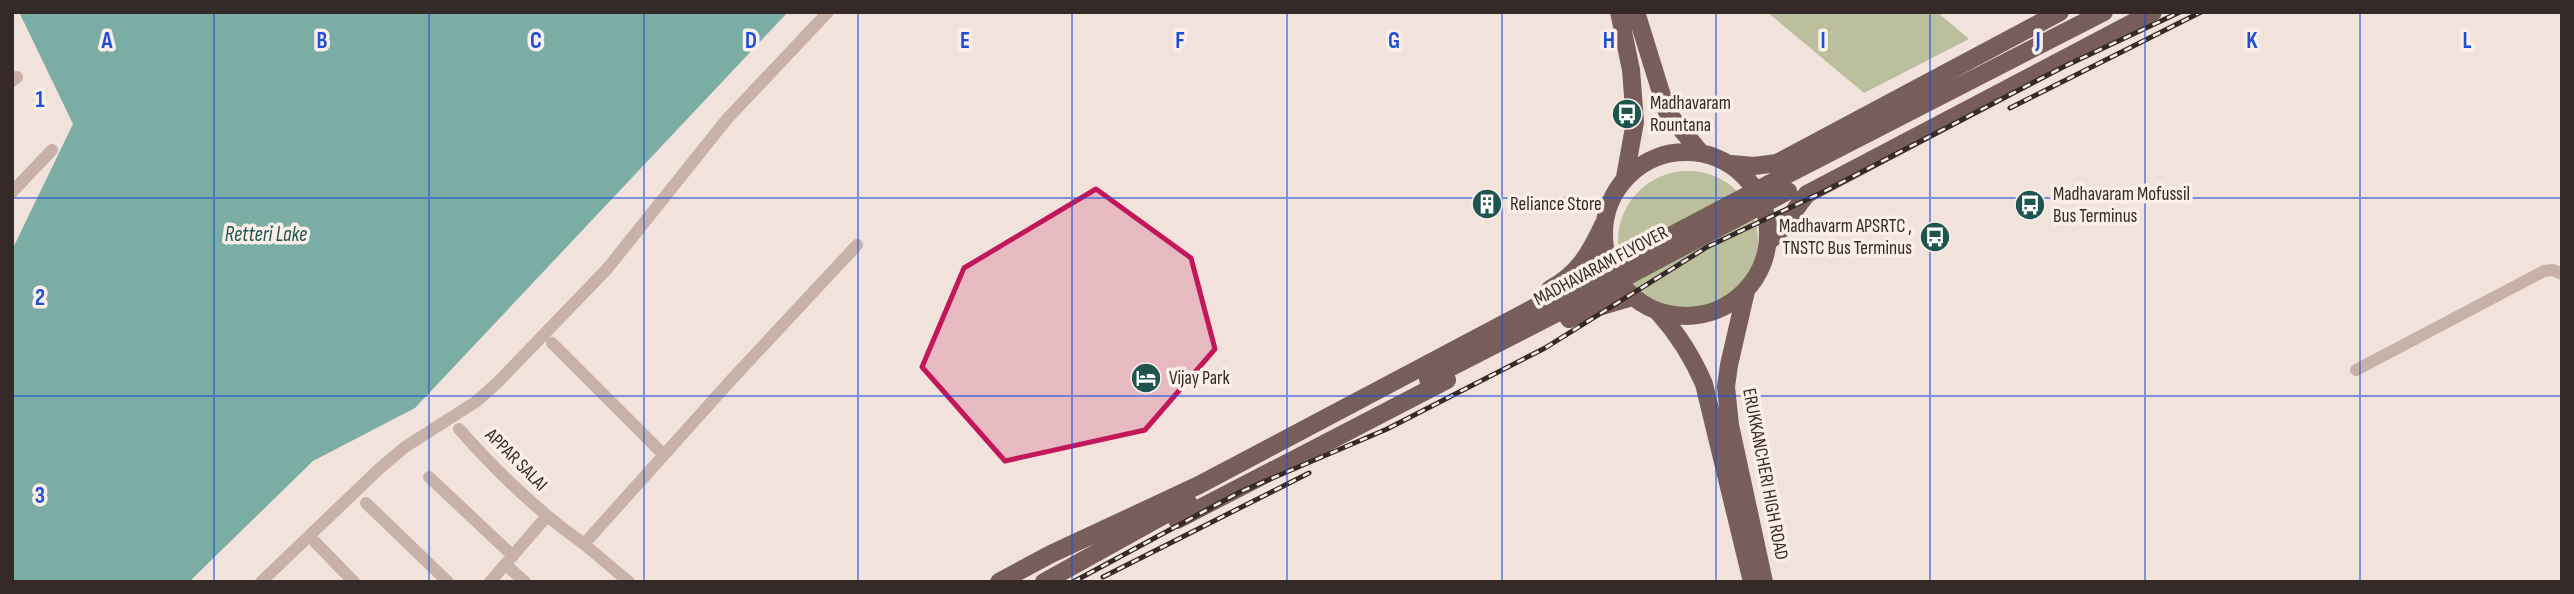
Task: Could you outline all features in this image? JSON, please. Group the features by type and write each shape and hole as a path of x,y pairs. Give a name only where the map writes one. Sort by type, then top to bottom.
{"main road":[{"path":"1619,12 1630,70 1635,122 1625,177"},
{"path":"1636,12 1667,112 1700,152"},
{"path":"999,582 1099,537 1091,526 1238,454 1561,283 1584,262 1603,225 1610,200 1625,177 1647,160 1673,152 1700,152 1731,164 1755,166 1777,163 2060,12"},
{"name":"MADHAVARAM FLYOVER","path":"1087,558 1099,537 1756,191 2104,12"},
{"name":"MADHAVARAM FLYOVER","path":"1099,537 2135,12"},
{"path":"1769,241 1779,233 1790,214 1807,194 2153,12"},
{"path":"1603,225 1605,252 1615,276 1632,297 1656,310 1679,317 1704,315 1727,307 1746,291 1762,268 1769,241 1768,218 1760,197 1748,179 1731,164"},
{"name":"ERUKKANCHERI HIGH ROAD","path":"1746,291 1726,387 1730,425 1764,582"},
{"path":"1044,582 1087,558 1103,558 1553,326 1588,310 1632,297"},
{"path":"1656,310 1678,334 1699,372 1725,466 1752,582"},
{"path":"1699,372 1728,369"}],"street":[{"path":"261,582 379,469 405,447 477,401 509,372 607,269 727,119 828,12"},
{"path":"12,192 52,150"},
{"path":"584,544 857,245"},
{"path":"2356,370 2544,271 2553,270 2562,274"},
{"path":"552,344 664,455"},
{"name":"APPAR SALAI","path":"459,429 497,472 546,517 584,544 629,582"},
{"path":"429,477 510,560 525,582"},
{"path":"366,503 448,582"},
{"path":"490,582 546,517"},
{"path":"315,542 354,582"}],"highlighted area":[{"path":"1096,189 1191,258 1215,349 1145,430 1005,461 922,367 964,268"}],"green space":[{"path":"1767,12 1937,12 1969,39 1864,93"},
{"path":"1688,171 1715,177 1737,192 1752,214 1758,241 1752,268 1737,290 1715,305 1688,311 1661,305 1639,290 1624,268 1618,241 1624,214 1639,192 1661,177"}],"water":[{"name":"Retteri Lake","path":"19,12 788,12 415,408 313,461 189,582 12,582 12,250 73,124"}],"railway":[{"path":"1073,582 1240,492 1387,429 1545,348 1707,247 1825,191 2063,67 2180,12"},
{"path":"2010,108 2201,12"},
{"path":"1103,577 1309,473"}],"place":[{"name":"Madhavaram Rountana","path":"1627,114"},
{"name":"Reliance Store","path":"1487,204"},
{"name":"Madhavaram Mofussil Bus Terminus","path":"2030,205"},
{"name":"Madhavarm APSRTC , TNSTC Bus Terminus","path":"1935,237"},
{"name":"Vijay Park","path":"1146,378"}]}
